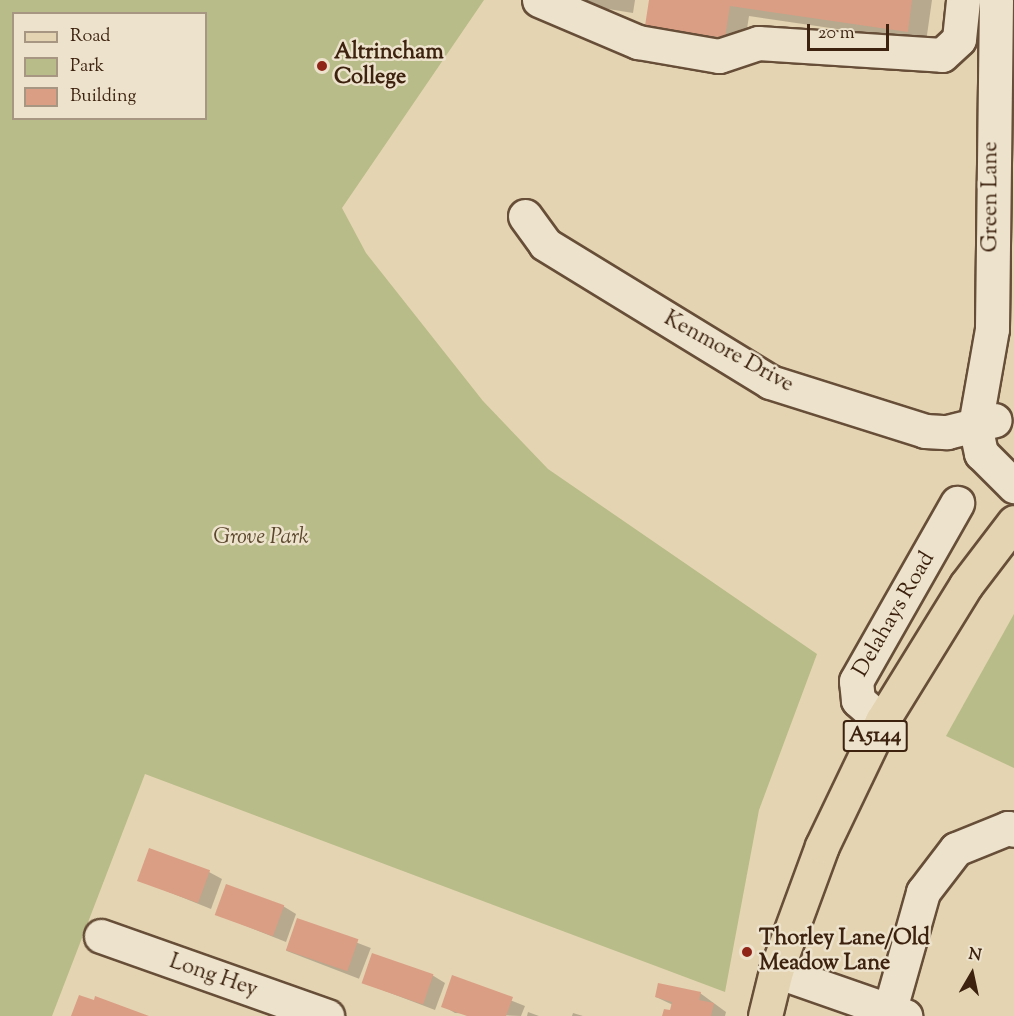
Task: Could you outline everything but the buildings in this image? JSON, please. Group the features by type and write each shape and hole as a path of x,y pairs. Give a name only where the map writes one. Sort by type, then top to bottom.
{"main road":[{"name":"Delahays Road","path":"765,1016 776,971 822,846 882,722 966,585 1014,522"}],"street":[{"path":"539,0 638,42 719,56 758,43 942,55 959,39 963,0"},
{"path":"944,0 948,26 959,39 993,44"},
{"name":"Green Lane","path":"996,0 993,44 991,418 981,453 1014,486"},
{"name":"Kenmore Drive","path":"525,216 545,244 770,382 925,431 947,432 991,418"},
{"name":"Delahays Road","path":"882,722 858,700 856,681 957,503"},
{"path":"776,971 898,1012 923,892 956,849 1008,828 1014,830"},
{"name":"Long Hey","path":"101,936 327,1016"}],"green space":[{"name":"Grove Park","path":"0,0 484,0 342,208 366,253 483,401 548,469 817,654 759,810 725,992 145,774 52,1016 0,1016"},
{"path":"1014,614 1014,768 946,736"}],"place":[{"name":"Altrincham College","path":"322,66"},
{"name":"Thorley Lane/Old Meadow Lane","path":"747,952"}]}
